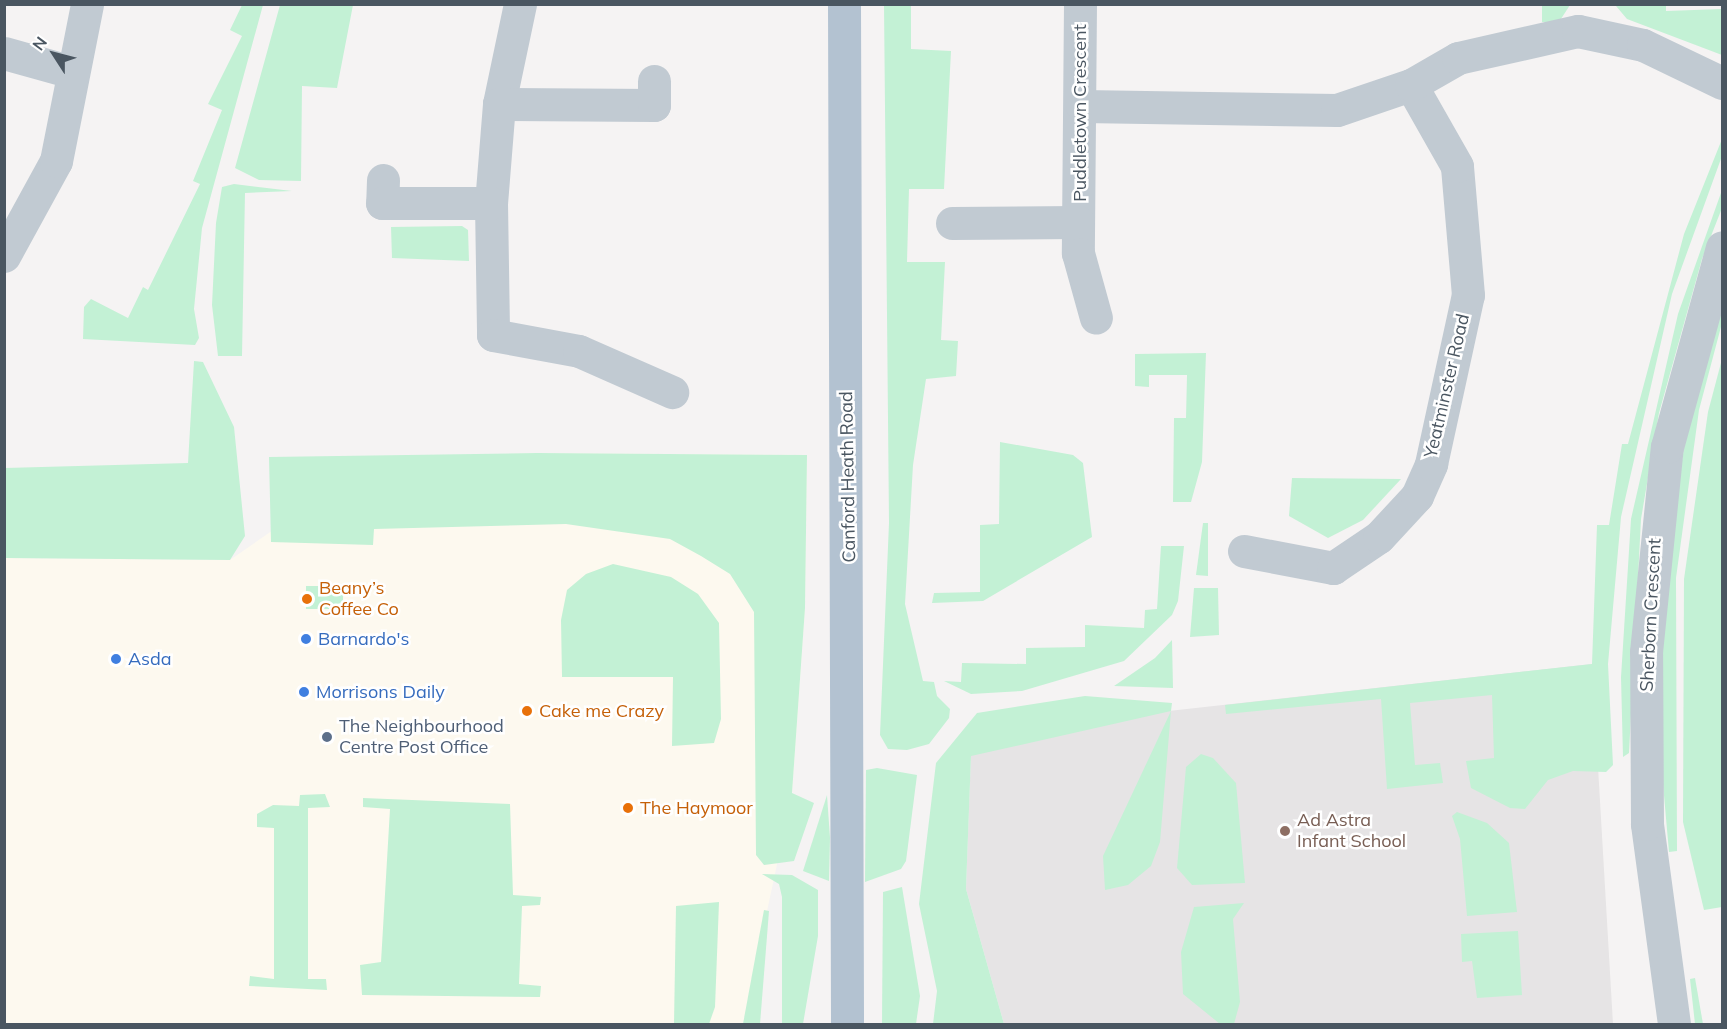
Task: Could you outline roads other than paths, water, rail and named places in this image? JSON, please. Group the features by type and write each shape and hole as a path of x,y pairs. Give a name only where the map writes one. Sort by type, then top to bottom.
{"main road":[{"name":"Canford Heath Road","path":"844,4 849,950 847,1024"},
{"name":"Canford Heath Road","path":"830,1024 849,950"}],"street":[{"path":"4,256 56,160 87,4"},
{"path":"520,4 499,104 491,203 493,335 579,351 672,392"},
{"name":"Puddletown Crescent","path":"1080,4 1083,106 1078,222 1080,273 1096,318"},
{"path":"1083,106 1337,110 1411,85 1458,58 1580,18 1722,83"},
{"path":"4,53 72,72"},
{"path":"499,104 654,105 654,81"},
{"name":"Yeatminster Road","path":"1244,551 1333,568 1379,537 1417,496 1431,464 1468,295 1457,166 1411,85"},
{"path":"383,180 382,202 491,203"},
{"name":"Puddletown Crescent","path":"952,223 1078,222"},
{"name":"Sherborn Crescent","path":"1674,1024 1647,824 1646,652 1667,447 1722,247"}],"place":[{"name":"Beany’s Coffee Co","path":"307,599"},
{"name":"Barnardo's","path":"306,639"},
{"name":"Asda","path":"116,659"},
{"name":"Morrisons Daily","path":"304,692"},
{"name":"Cake me Crazy","path":"527,711"},
{"name":"The Neighbourhood Centre Post Office","path":"327,737"},
{"name":"The Haymoor","path":"628,808"},
{"name":"Ad Astra Infant School","path":"1285,831"}]}
